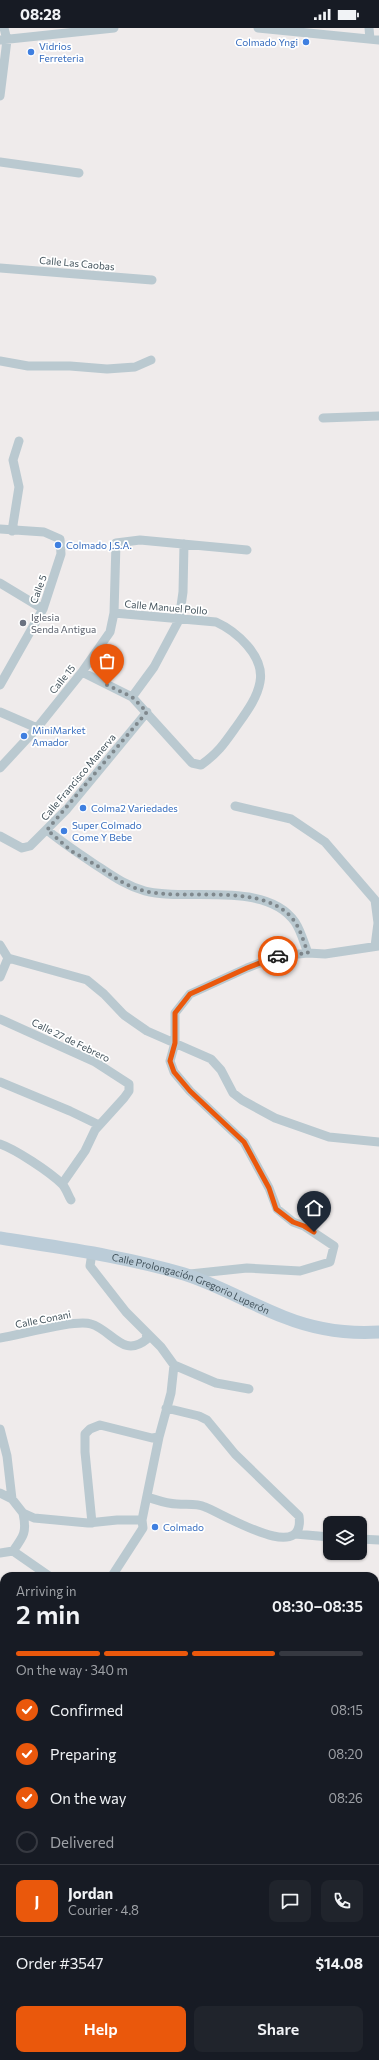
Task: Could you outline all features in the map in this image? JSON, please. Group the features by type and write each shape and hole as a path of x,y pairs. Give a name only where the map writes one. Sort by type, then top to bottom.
{"street":[{"path":"0,96 4,28"},
{"path":"3,40 114,28"},
{"path":"258,28 310,30 374,39"},
{"path":"369,28 374,39"},
{"path":"0,162 79,173"},
{"name":"Calle Las Caobas","path":"0,268 152,280"},
{"path":"0,361 28,366 70,366 107,369 135,366 151,360"},
{"path":"323,418 379,416"},
{"path":"0,529 12,531 19,487 13,460 19,441"},
{"name":"Calle 5","path":"0,685 43,609 61,554 60,539 44,532 12,531"},
{"name":"Calle 15","path":"0,768 37,728 82,672 110,632 114,613 116,543 140,540 184,544"},
{"path":"132,697 154,668 179,620 183,592 184,544 246,550"},
{"path":"0,583 43,609"},
{"name":"Calle Manuel Pollo","path":"82,672 132,697 192,763 201,765 216,755 251,706 261,681 258,664 252,650 231,629 216,622 179,620 114,613"},
{"path":"0,712 37,728"},
{"name":"Calle Francisco Manerva","path":"0,836 22,848 30,846 47,830 147,712"},
{"path":"186,1275 247,1268 300,1271 330,1262 334,1246 304,1226 293,1222 276,1209 269,1188 244,1142 190,1091 174,1072 170,1061 175,1043 175,1013 190,994 247,968 278,956 308,953 324,954 377,946 378,923 375,900 325,842 291,819 235,806"},
{"path":"47,830 73,851 124,884 146,891 239,896 281,907 295,922 308,953"},
{"path":"0,946 8,958 87,980 104,994 124,1015 147,1031 211,1059 221,1070 233,1093 242,1100 275,1118 329,1137 379,1142"},
{"path":"0,977 8,958"},
{"name":"Calle 27 de Febrero","path":"0,1019 95,1062 129,1084 129,1091 124,1098 99,1125"},
{"path":"0,1082 70,1111 99,1125 85,1151 62,1184"},
{"path":"0,1144 13,1150 62,1184 71,1200"},
{"name":"Calle Prolongación Gregorio Luperón","path":"0,1238 92,1253 154,1266 186,1275 244,1298 284,1317 312,1326 335,1331 379,1332"},
{"path":"92,1253 90,1266 126,1312 161,1347 174,1365 216,1383 249,1390"},
{"name":"Calle Conani","path":"0,1338 68,1324 91,1324 125,1346 134,1346 147,1339 146,1332"},
{"path":"115,1572 143,1528 142,1520 166,1408 171,1394 174,1365"},
{"path":"147,1497 177,1504 204,1506 246,1527 280,1538 290,1537 295,1534 300,1525 299,1516 235,1454 208,1420 199,1416 166,1408"},
{"path":"92,1523 85,1452 85,1434 90,1429 100,1425 152,1438 160,1437"},
{"path":"0,1428 7,1456 12,1499"},
{"path":"1,1494 12,1499 23,1513 26,1526 24,1536 13,1551"},
{"path":"23,1513 34,1518 92,1523 117,1520 142,1520"},
{"path":"295,1534 323,1536"},
{"path":"367,1539 379,1540"},
{"path":"0,1553 13,1551 43,1572"}],"way so far":[{"path":"107,685 132,697 147,712 67,809 47,830 73,851 124,884 135,888 146,891 173,894 209,893 239,896 281,907 295,922 308,953 278,956"}],"place":[{"name":"Colmado Yngi","path":"306,42"},
{"name":"Vidrios Ferreteria","path":"31,52"},
{"name":"Colmado J.S.A.","path":"58,545"},
{"name":"Iglesia Senda Antigua","path":"23,623"},
{"name":"MiniMarket Amador","path":"24,736"},
{"name":"Colma2 Variedades","path":"83,808"},
{"name":"Super Colmado Come Y Bebe","path":"64,831"},
{"name":"Colmado","path":"155,1527"}],"route":[{"path":"278,956 247,968 190,994 175,1013 175,1043 171,1052 170,1061 174,1072 190,1091 244,1142 260,1168 276,1209 293,1222 314,1232"}]}
